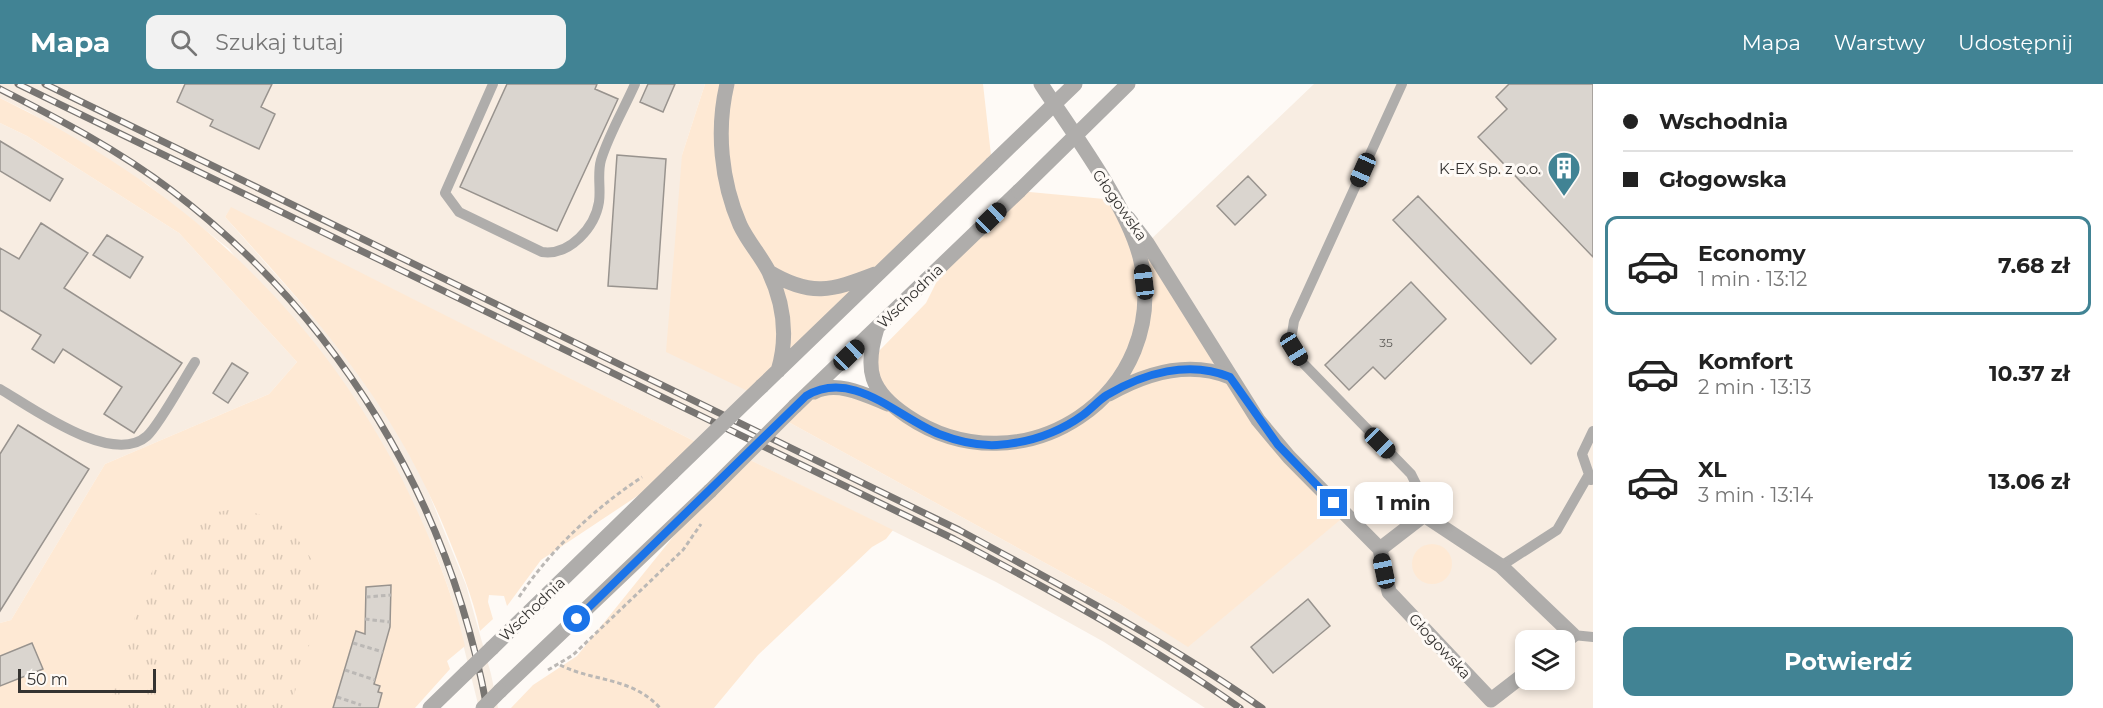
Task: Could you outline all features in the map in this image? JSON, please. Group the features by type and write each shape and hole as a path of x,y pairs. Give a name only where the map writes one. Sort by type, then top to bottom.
{"street":[{"path":"727,84 721,138 728,188 741,228 769,272 784,324 784,345 778,371"},
{"name":"Głogowska","path":"1041,84 1115,200 1147,243 1230,377 1278,445 1380,549 1389,592 1491,700 1515,681"},
{"name":"Wschodnia","path":"430,708 1075,84"},
{"name":"Wschodnia","path":"483,708 710,491 1128,84"},
{"path":"877,328 870,355 872,377 882,396 893,406 939,434 967,442 997,445 1030,440 1052,432 1082,416 1104,396 1131,358 1144,309 1144,282 1140,255 1115,200"},
{"path":"769,272 790,284 817,290 851,283 883,270"},
{"path":"1104,396 1136,381 1171,370 1208,370 1230,377"},
{"path":"800,401 820,388 831,387 852,391 893,406"},
{"path":"1380,549 1424,514 1501,566 1561,630"}],"lane":[{"path":"493,84 446,193 459,212 542,252 551,253 568,246 579,238 597,211 601,159 635,84"},
{"path":"1402,84 1294,321 1291,340 1301,361 1411,474 1421,494 1424,514"},
{"path":"0,389 66,429 106,443 123,444 148,435 195,362"},
{"path":"1501,566 1557,530 1591,479 1581,454 1593,431"},
{"path":"1575,638 1593,637"}],"path":[{"path":"516,601 541,564 606,501 648,473"},
{"path":"366,597 391,595"},
{"path":"365,619 390,622"},
{"path":"352,643 383,652"},
{"path":"560,665 572,671 644,692 660,708"},
{"path":"345,670 375,680"},
{"path":"337,697 361,705"}],"shaded area":[{"path":"0,84 705,84 682,155 754,394 702,445 231,208 225,217 339,346 384,410 423,479 466,585 491,674 498,708 479,708 451,596 438,559 405,486 229,249 148,185 29,112 0,98"},
{"path":"1314,84 1593,84 1593,708 1205,708 1104,642 996,582 744,457 783,419 1120,604 1188,646 1289,457 1147,243"},
{"path":"0,123 27,136 179,233 297,362 269,394 105,464 11,620 0,623"}],"green space":[{"path":"705,84 983,84 992,164 754,394 666,352 682,155"},
{"path":"0,98 64,132 124,169 180,209 232,254 281,303 325,356 365,414 401,477 420,518 446,581 465,646 447,661 450,669 415,708 0,708 0,623 11,620 105,464 269,394 297,362 179,233 27,136 0,123"},
{"path":"1019,191 1115,200 1230,377 1346,515 1188,647 1120,604 783,419 815,391 862,394 879,387 877,353 926,303 943,269"},
{"path":"231,207 702,445 672,473 541,560 507,606 504,596 489,595 488,602 493,619 480,631 461,568 425,485 402,442 377,402 322,327 225,217"},
{"path":"744,457 893,530 886,539 872,547 758,655 714,708 511,708 533,685 577,656 710,491"},
{"path":"238,509 272,520 298,540 308,553 320,585 322,603 290,708 109,708 137,612 156,563 168,544 182,529 201,517"},
{"path":"1432,544 1440,545 1446,550 1451,556 1451,572 1446,578 1440,583 1432,584 1424,583 1418,578 1413,572 1412,564 1413,556 1418,550 1424,545"}],"building":[{"path":"185,84 272,84 261,107 275,114 259,149 210,126 213,120 177,102"},
{"path":"507,84 597,84 595,89 618,99 557,231 460,187"},
{"path":"648,84 675,84 663,112 640,102"},
{"name":"K-EX Sp. z o.o.","path":"1509,84 1593,84 1593,257 1478,137 1507,109 1496,97"},
{"path":"0,141 63,179 50,201 0,171"},
{"path":"617,155 666,159 657,289 608,286"},
{"path":"1248,176 1266,195 1235,225 1217,206"},
{"path":"1418,196 1556,339 1531,364 1393,220"},
{"path":"41,223 88,253 64,288 182,363 134,433 104,414 122,387 63,349 54,363 32,349 41,335 0,310 0,248 19,259"},
{"path":"107,235 143,257 130,278 93,255"},
{"path":"1411,282 1446,319 1385,379 1373,367 1349,390 1325,365"},
{"path":"232,363 248,373 228,403 213,393"},
{"path":"18,425 89,469 0,611 0,454"},
{"path":"391,585 390,627 374,684 380,686 378,692 382,693 378,708 333,708 356,631 365,634 366,587"},
{"path":"1308,599 1330,626 1273,673 1251,647"},
{"path":"32,643 43,669 0,686 0,656"}],"railway":[{"path":"18,84 954,539 1064,598 1171,662 1240,708"},
{"path":"45,84 959,530 1151,637 1262,708"},
{"path":"0,89 109,148 171,190 232,241 286,296 335,356 378,419 415,487 445,558 469,632 487,708"}],"place":[{"name":"K-EX Sp. z o.o.","path":"1564,197"}],"route":[{"path":"577,619 806,396 825,387 852,391 893,406 914,421 939,434 967,442 997,445 1030,440 1052,432 1082,416 1104,396 1146,377 1171,370 1220,372 1230,377 1258,420 1278,445 1334,503"}]}
